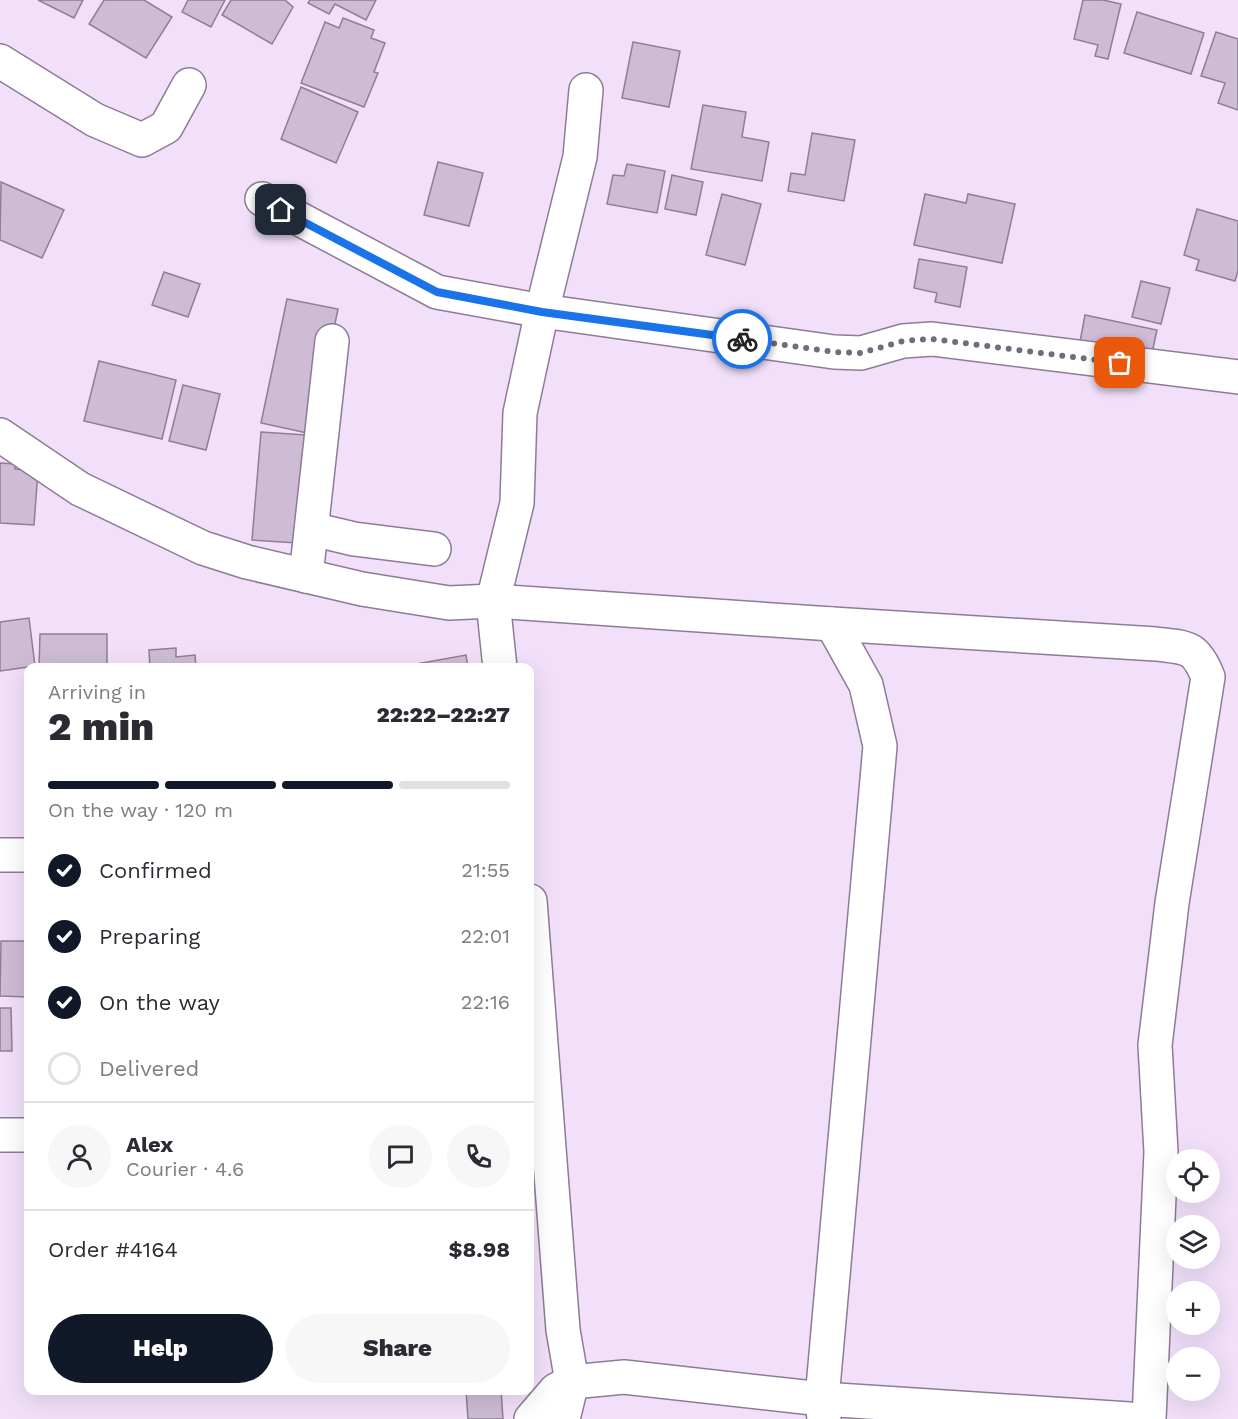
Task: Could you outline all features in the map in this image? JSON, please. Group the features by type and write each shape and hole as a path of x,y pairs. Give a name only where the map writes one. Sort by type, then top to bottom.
{"street":[{"path":"0,61 95,120 142,141 166,127 189,85"},
{"path":"499,663 493,601 517,503 520,413 580,157 586,90"},
{"path":"262,199 437,292 542,312 834,352 861,353 903,341 932,339 1238,377"},
{"path":"306,576 333,341"},
{"path":"0,435 80,489 203,548 247,562 362,589 449,603 493,601 1189,648 1202,661 1208,677 1172,903 1155,1045 1161,1152 1149,1419"},
{"path":"312,529 354,539 434,549"},
{"path":"823,1409 880,746 866,685 832,624"},
{"path":"0,855 24,855"},
{"path":"534,1003 539,1130 563,1330 573,1382 562,1419"},
{"path":"0,1136 24,1136"},
{"path":"531,1419 556,1390 573,1382 624,1377 823,1409 1129,1419"}],"building":[{"path":"38,0 83,0 74,18"},
{"path":"104,0 144,0 172,17 146,58 89,24"},
{"path":"188,0 225,0 211,27 182,12"},
{"path":"231,0 285,0 293,7 272,44 222,15"},
{"path":"310,0 376,0 366,20 335,4 329,14 308,3"},
{"path":"1083,0 1103,0 1121,4 1108,59 1095,56 1098,45 1074,39"},
{"path":"1137,12 1204,33 1191,74 1124,53"},
{"path":"343,18 374,30 371,38 385,43 374,72 378,73 364,107 301,83 325,22 339,28"},
{"path":"1216,32 1238,39 1238,110 1218,103 1225,83 1201,76"},
{"path":"633,42 680,51 669,107 622,98"},
{"path":"301,87 358,112 336,163 281,139"},
{"path":"703,105 746,112 742,137 769,142 762,181 691,169"},
{"path":"812,133 855,140 844,201 788,191 791,173 805,175"},
{"path":"438,162 483,173 469,226 424,215"},
{"path":"627,164 665,171 657,213 607,204 613,175 624,176"},
{"path":"672,175 703,182 696,215 665,209"},
{"path":"1,182 64,210 42,258 0,240"},
{"path":"722,194 761,204 745,265 706,255"},
{"path":"925,194 966,203 968,194 1015,204 1002,263 914,245"},
{"path":"1197,209 1238,221 1238,271 1235,281 1196,270 1199,260 1184,255"},
{"path":"919,259 967,267 960,307 935,302 937,293 914,288"},
{"path":"164,272 200,284 188,317 152,305"},
{"path":"1141,281 1170,288 1161,324 1132,317"},
{"path":"287,299 338,309 312,434 261,423"},
{"path":"1085,315 1157,330 1150,362 1079,347"},
{"path":"99,361 176,380 162,439 84,421"},
{"path":"183,385 220,394 206,450 169,441"},
{"path":"261,432 306,435 297,543 252,540"},
{"path":"0,463 15,464 15,469 38,471 34,525 0,523"},
{"path":"29,618 35,663 24,663 24,668 0,671 0,622"},
{"path":"40,634 107,634 107,663 39,663"},
{"path":"176,648 176,657 195,655 196,663 150,663 149,650"},
{"path":"466,655 467,663 422,663"},
{"path":"1,941 24,941 24,997 0,996"},
{"path":"0,1008 11,1008 12,1051 0,1051"},
{"path":"466,1395 501,1395 503,1419 468,1419"}],"way so far":[{"path":"742,339 834,352 861,353 903,341 932,339 1120,363"}],"route":[{"path":"281,210 437,292 542,312 742,339"}]}
